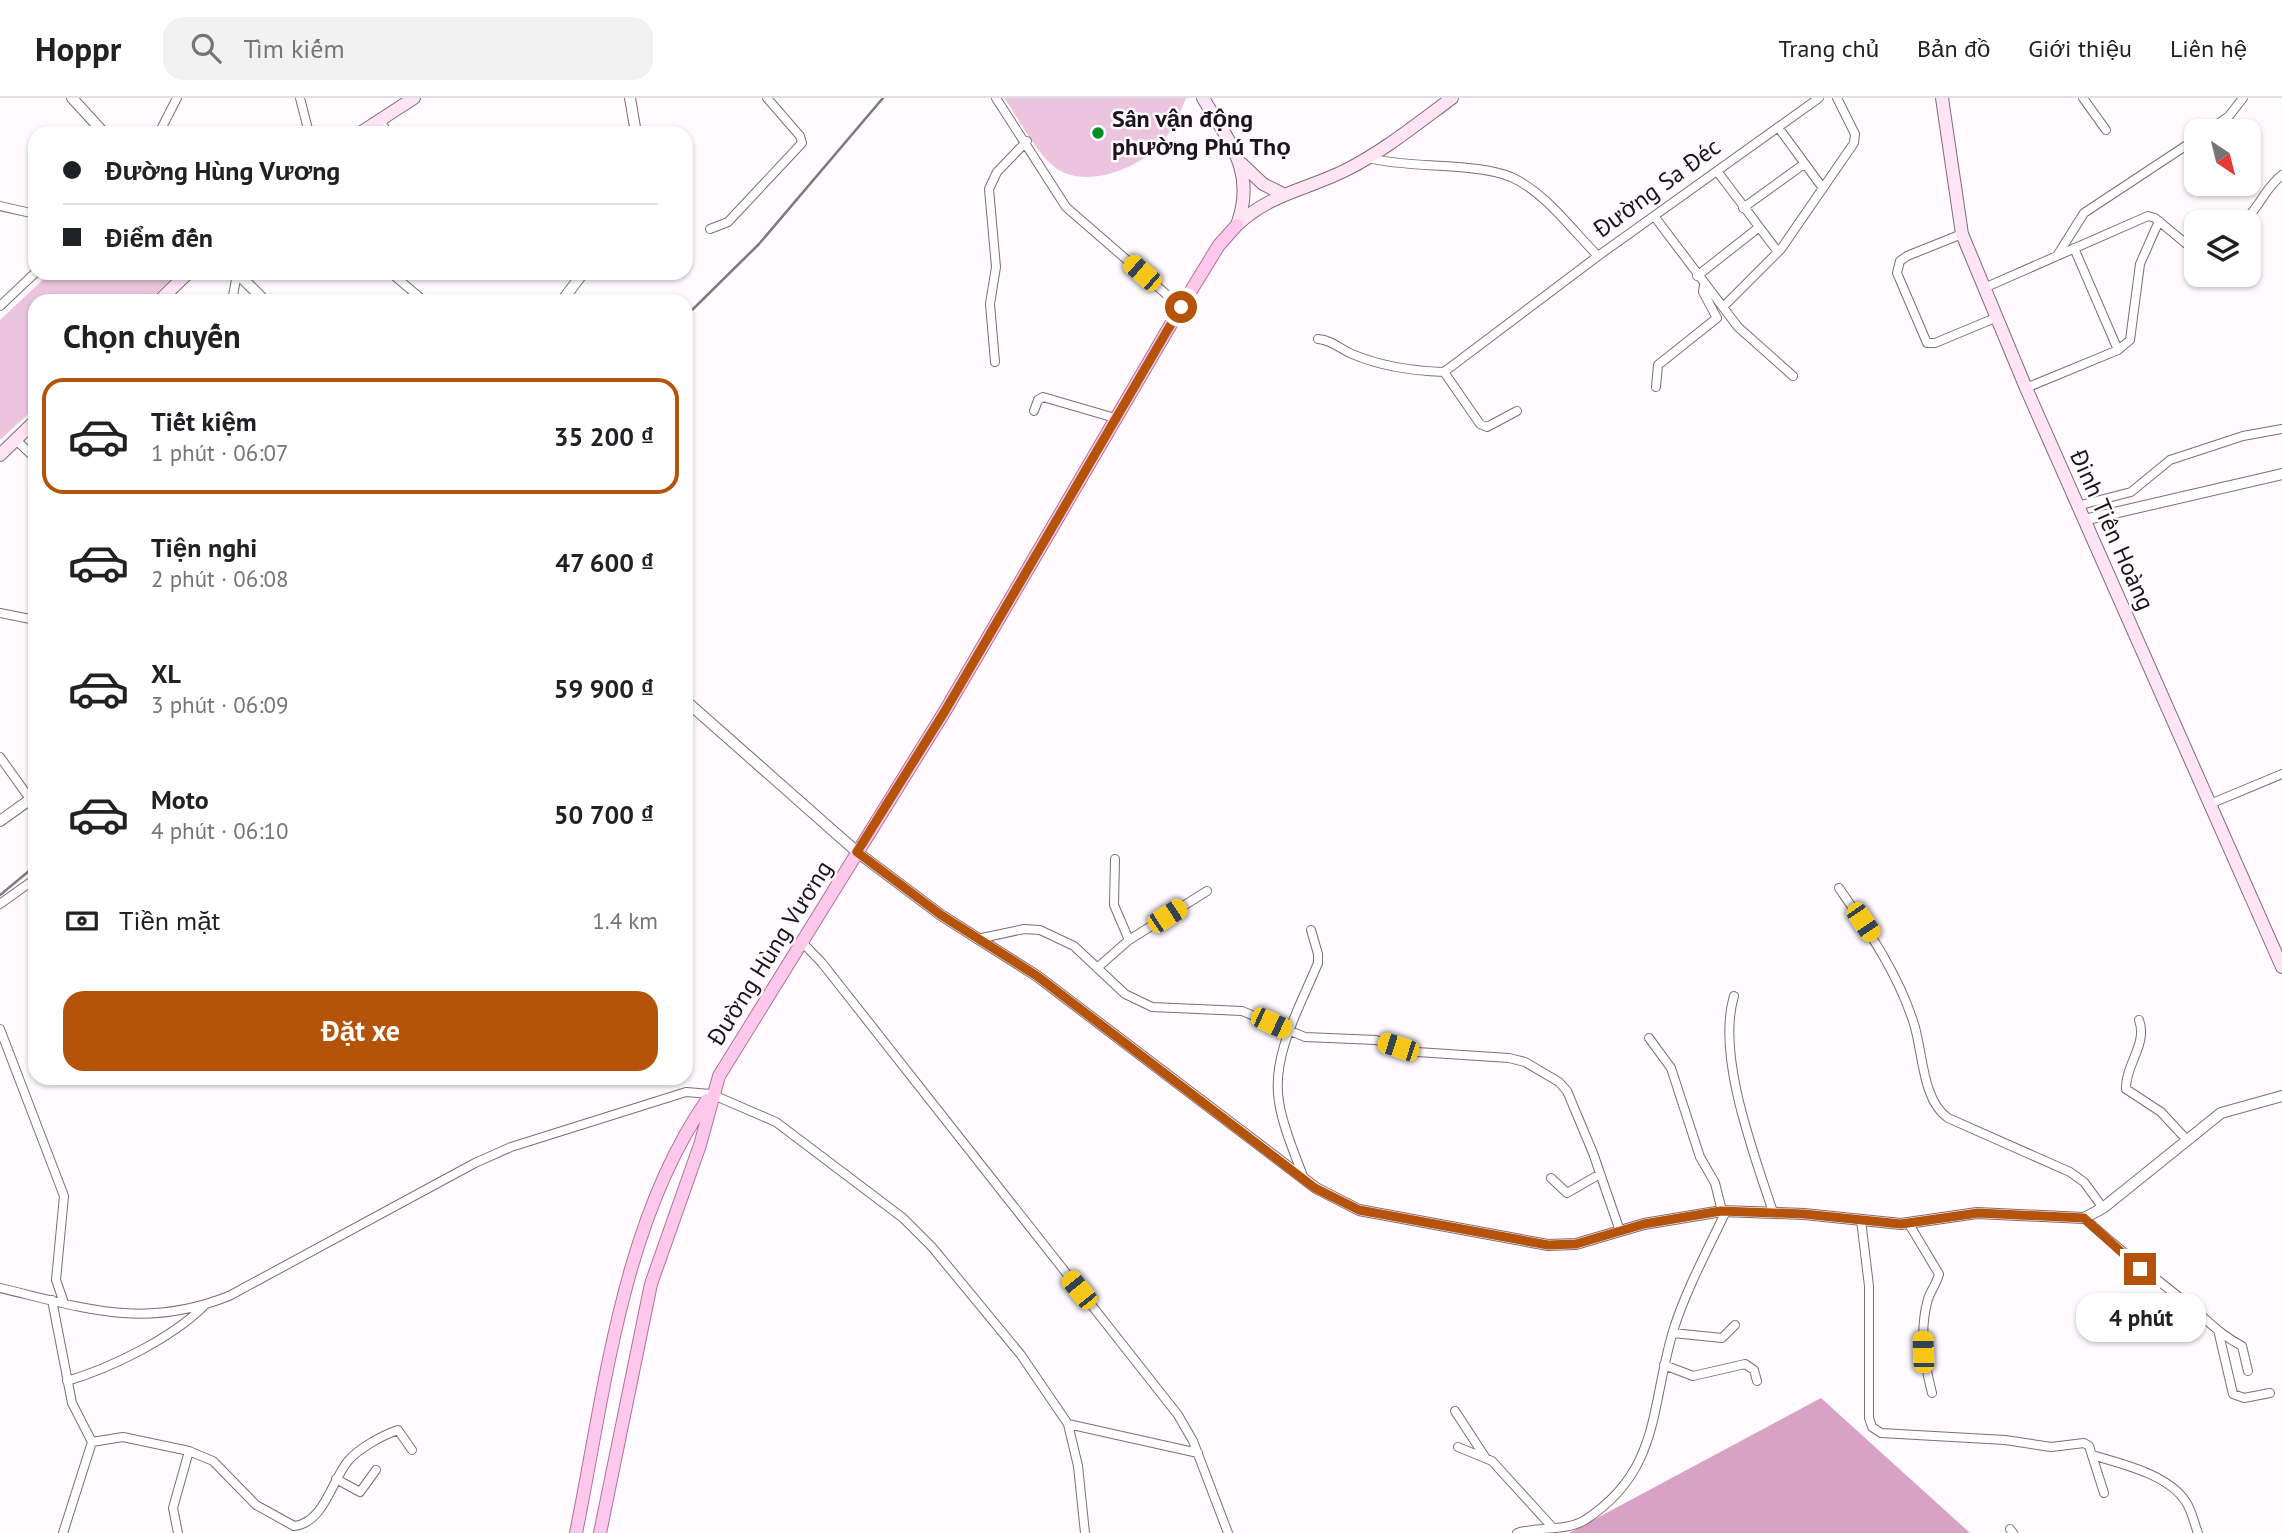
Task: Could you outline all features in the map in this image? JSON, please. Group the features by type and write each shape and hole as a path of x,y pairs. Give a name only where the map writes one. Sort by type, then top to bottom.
{"main road":[{"path":"371,126 414,98"},
{"path":"1203,98 1241,163 1263,184 1283,194"},
{"name":"Đường Hùng Vương","path":"576,1533 627,1282 641,1236 682,1136 711,1094 775,982 945,711 1181,307 1219,245 1260,205 1343,172 1368,158 1452,98"},
{"name":"Đinh Tiên Hoàng","path":"1942,98 1962,234 2077,506 2282,967"},
{"path":"1237,225 1245,196 1241,163"},
{"path":"166,294 181,280"},
{"path":"0,455 28,428"},
{"name":"Đường Hùng Vương","path":"600,1533 651,1284 700,1145 711,1094"}],"street":[{"path":"72,98 98,126"},
{"path":"163,126 177,98"},
{"path":"300,98 307,126"},
{"path":"630,98 635,126"},
{"path":"710,229 728,222 802,143 800,136 767,98"},
{"path":"996,98 1027,141 1066,207 1181,307"},
{"name":"Đường Sa Đéc","path":"1368,158 1394,164 1492,172 1512,177 1540,197 1598,257 1819,98"},
{"path":"1723,307 1778,252 1856,139 1837,98"},
{"path":"2083,98 2106,130"},
{"path":"2225,119 2243,98"},
{"path":"380,120 384,126"},
{"path":"1778,127 1822,187"},
{"path":"996,362 990,304 996,267 989,189 997,172 1027,141"},
{"path":"2057,256 2084,213 2184,147"},
{"path":"1743,208 1804,164"},
{"path":"1717,171 1778,252"},
{"path":"2256,210 2267,187 2282,174"},
{"path":"0,206 28,212"},
{"path":"1654,216 1738,327 1793,376"},
{"path":"1984,288 2145,216 2152,216 2184,242"},
{"path":"2026,388 2118,350 2130,340 2140,264 2159,221"},
{"path":"1697,276 1758,228"},
{"path":"1962,234 1906,256 1900,261 1897,273 1927,343 1935,343 1996,318"},
{"path":"2074,248 2118,350"},
{"path":"1318,339 1327,339 1353,355 1418,372 1444,372 1598,257"},
{"path":"0,306 28,280"},
{"path":"244,280 258,294"},
{"path":"399,280 416,294"},
{"path":"1656,387 1658,365 1717,317 1703,293 1704,285"},
{"path":"1444,372 1480,424 1487,427 1494,425 1517,411"},
{"path":"1034,411 1038,400 1043,397 1115,418"},
{"path":"2077,506 2137,489 2170,460 2248,435 2282,429"},
{"path":"16,440 28,451"},
{"path":"2084,520 2282,474"},
{"path":"0,613 28,619"},
{"path":"693,707 857,852 978,939 1037,976 1304,1179 1331,1198 1359,1210 1481,1235 1563,1245 1724,1211 1773,1212 1909,1224 1978,1213 2084,1218 2103,1208 2206,1122 2233,1107 2282,1096"},
{"path":"0,757 28,792"},
{"path":"2210,804 2282,774"},
{"path":"0,821 28,801"},
{"path":"1115,859 1114,905 1129,940"},
{"path":"0,904 28,885"},
{"path":"1839,888 1894,971 1914,1024 1936,1108 1948,1118 2070,1172 2084,1182 2103,1208"},
{"path":"1097,968 1129,940 1207,891"},
{"path":"978,939 1024,929 1040,930 1074,946 1125,994 1142,1004 1188,1011 1242,1011 1291,1032 1314,1038 1376,1040 1417,1052 1509,1058 1525,1062 1563,1086 1600,1174 1620,1231"},
{"path":"1304,1179 1286,1128 1277,1084 1291,1032 1318,963 1311,930"},
{"path":"801,941 822,963 1178,1415 1198,1453 1228,1533"},
{"path":"1734,996 1729,1035 1741,1106 1773,1212"},
{"path":"2139,1020 2143,1033 2128,1072 2126,1089 2161,1112 2186,1139"},
{"path":"0,1029 64,1196 56,1280 64,1303"},
{"path":"1517,1533 1584,1520 1617,1495 1630,1479 1652,1428 1664,1365 1682,1305 1724,1211 1714,1183 1700,1157 1671,1068 1649,1038"},
{"path":"0,1288 95,1311 142,1315 164,1314 205,1305 229,1296 475,1163 511,1147 686,1091 711,1094 776,1122 902,1218 932,1247 1021,1355 1068,1424 1078,1466 1085,1533"},
{"path":"1551,1178 1567,1193 1600,1174"},
{"path":"2084,1218 2140,1269 2199,1314 2219,1334 2242,1346 2248,1371"},
{"path":"1861,1220 1869,1286 1869,1418 1876,1431 2005,1440 2051,1447 2084,1443 2092,1455 2104,1493"},
{"path":"1909,1224 1939,1273 1928,1298 1923,1335 1924,1360 1932,1393"},
{"path":"52,1300 74,1408 92,1441 63,1533"},
{"path":"67,1381 85,1375 176,1330 205,1305"},
{"path":"1673,1333 1722,1338 1735,1325"},
{"path":"2219,1334 2233,1394 2244,1398 2270,1393"},
{"path":"1664,1365 1693,1376 1745,1364 1754,1370 1756,1381"},
{"path":"1455,1411 1485,1457"},
{"path":"1068,1424 1198,1453"},
{"path":"92,1441 123,1437 189,1451 216,1463 256,1505 294,1526 304,1523 320,1509 336,1479 354,1455 397,1430 412,1450"},
{"path":"1458,1447 1485,1457 1501,1469 1553,1528"},
{"path":"178,1533 173,1508 189,1451"},
{"path":"2092,1455 2122,1464 2173,1488 2187,1503 2198,1533"},
{"path":"336,1479 360,1492 376,1470"}],"shaded area":[{"name":"Sân vận động phường Phú Thọ","path":"1004,98 1186,98 1170,131 1153,151 1126,168 1094,177 1064,172 1051,164 1032,141"},
{"path":"43,280 170,280 156,294 28,294 28,414 0,440 0,320"},
{"path":"1821,1398 1970,1533 1569,1533"}],"railway":[{"path":"693,309 759,244 883,98"},
{"path":"0,895 28,872"}],"place":[{"name":"Sân vận động phường Phú Thọ","path":"1098,133"}],"route":[{"path":"1181,307 945,711 857,852 941,915 1037,976 1315,1188 1345,1206 1481,1235 1548,1245 1576,1244 1644,1224 1721,1211 1804,1214 1893,1224 1909,1224 1969,1213 2084,1218 2140,1269"}]}
